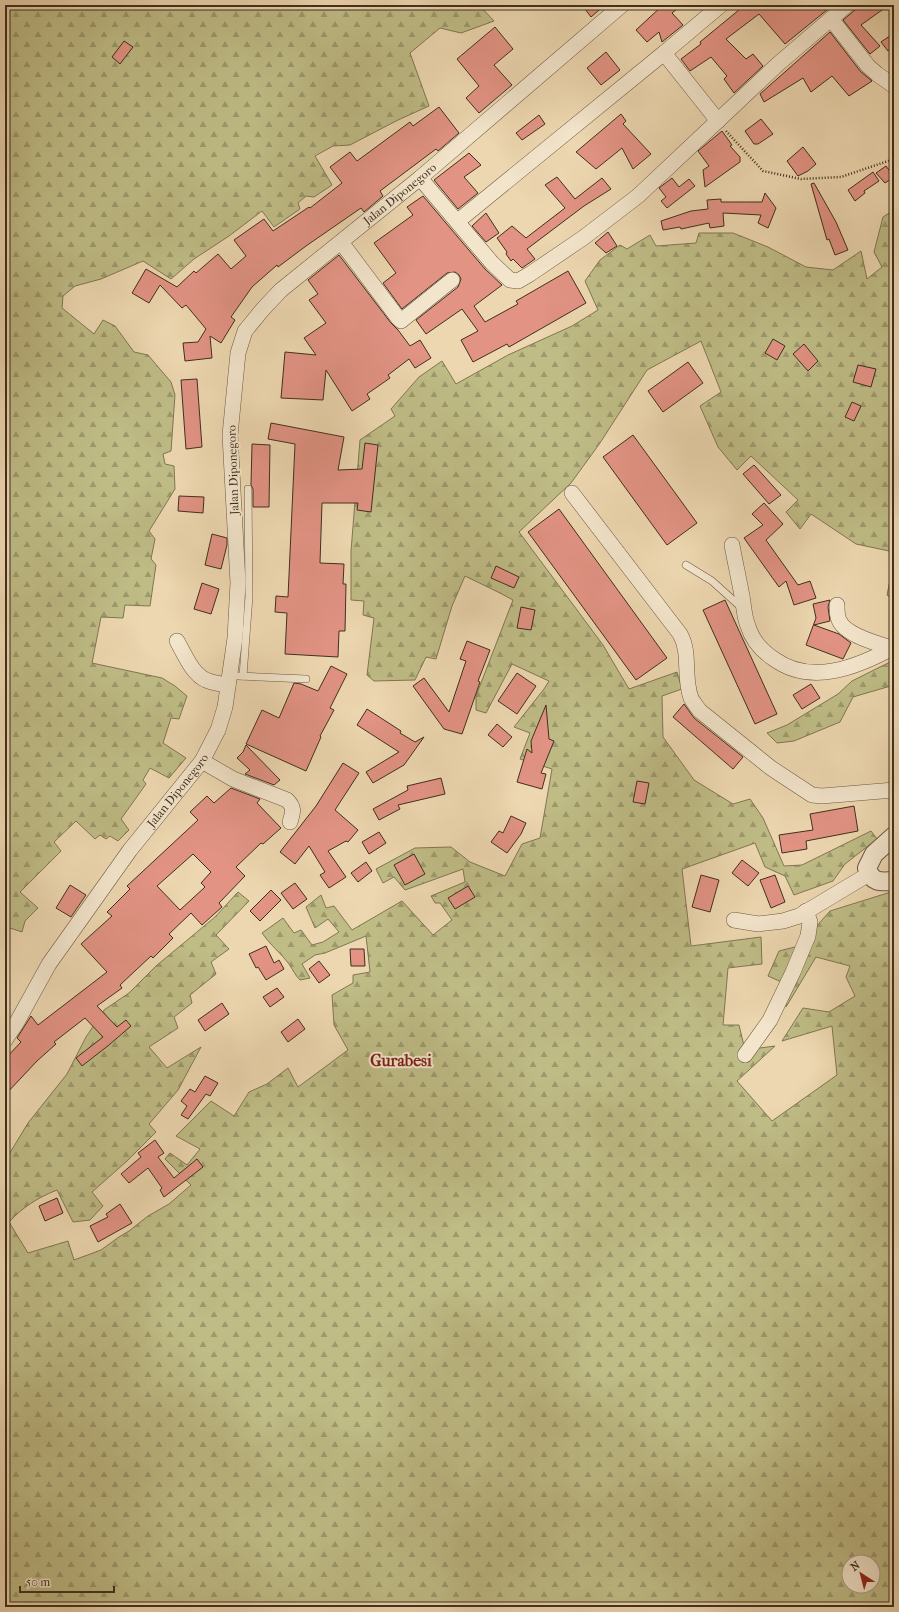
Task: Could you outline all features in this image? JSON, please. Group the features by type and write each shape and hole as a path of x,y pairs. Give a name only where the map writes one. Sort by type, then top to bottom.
{"street":[{"name":"Jalan Diponegoro","path":"5,1040 17,1022 49,964 130,850 202,761 218,730 233,679 238,584 230,435 238,353 245,331 281,290 420,178 622,5"},
{"path":"458,221 721,5"},
{"path":"420,178 458,221 492,263 510,280 518,281 583,238 638,196 778,64 840,10 868,66 894,86"},
{"path":"664,53 718,121"},
{"path":"341,242 401,321 452,280"},
{"path":"572,492 685,641 688,684 692,699 700,711 771,768 812,795 822,796 894,790"},
{"path":"732,545 748,626 756,643 767,655 783,666 802,672 826,673 868,661 893,648"},
{"path":"837,605 842,626 862,638 893,648"},
{"path":"177,641 194,671 201,678 206,680 233,679"},
{"path":"202,761 233,779 287,800 292,805 294,811 290,822"},
{"path":"894,836 874,854 867,868 869,874 875,880 881,882 894,880"},
{"path":"734,920 758,924 783,921 799,916 869,874"},
{"path":"745,1055 770,1020 808,936 810,922 806,911"}],"lane":[{"path":"248,489 249,596 233,679 306,679"},
{"path":"686,565 712,581 727,593 745,611"}],"path":[{"path":"718,121 763,171 801,179 841,177 894,158"}],"green space":[{"path":"5,5 479,5 494,21 461,33 440,28 410,53 429,106 350,145 333,146 315,156 332,185 314,197 306,196 298,203 300,209 274,227 262,211 229,236 194,259 171,279 143,261 101,279 75,286 63,296 62,308 94,334 103,320 115,326 134,352 148,355 171,382 175,395 171,451 163,454 165,464 174,466 175,489 149,531 155,539 151,559 156,565 150,606 125,605 123,618 101,617 92,663 162,678 187,696 179,719 171,718 163,743 186,758 169,778 150,768 143,780 146,784 121,819 129,830 118,841 110,836 106,839 100,835 95,839 76,821 54,842 61,851 20,892 38,908 25,921 22,932 10,928 5,942"},
{"path":"894,210 894,552 856,544 811,514 800,529 786,512 798,500 751,456 737,470 718,447 700,406 721,392 701,341 647,370 600,443 571,483 519,532 603,645 629,689 677,672 682,689 662,696 663,737 694,780 733,804 750,799 763,818 784,866 802,865 871,831 877,839 845,864 833,881 794,895 785,876 765,867 755,843 682,869 691,946 761,937 762,964 728,968 723,1025 739,1025 745,1050 775,1046 737,1081 772,1121 837,1075 832,1026 782,1041 803,1008 829,1012 855,996 846,977 850,966 816,957 786,1007 786,984 768,976 779,951 799,946 830,911 894,891 894,1607 5,1607 5,1161 28,1123 67,1074 86,1037 104,1010 129,993 156,966 215,917 238,892 249,901 216,935 229,949 211,962 216,974 190,995 192,1003 174,1017 178,1028 149,1047 167,1068 201,1047 178,1090 149,1124 156,1132 127,1161 92,1192 103,1206 90,1220 73,1222 57,1190 31,1203 14,1217 9,1222 28,1253 68,1241 74,1260 101,1250 148,1216 169,1204 191,1185 165,1159 170,1153 187,1165 200,1149 176,1136 211,1101 234,1116 249,1092 267,1084 288,1068 298,1087 348,1050 334,1025 332,995 353,983 353,975 370,972 366,936 325,953 315,955 302,964 310,978 300,980 286,960 262,933 283,918 294,933 301,930 312,945 323,942 339,932 328,919 315,928 306,907 321,895 326,908 334,906 352,930 402,901 433,935 452,920 440,903 435,903 431,896 465,882 463,869 405,890 394,877 383,883 376,869 415,848 451,847 470,862 505,876 522,844 540,838 552,769 520,759 530,733 514,727 549,681 512,664 486,713 476,710 476,696 513,600 465,576 452,606 436,659 426,657 415,680 374,681 367,675 374,618 363,615 364,601 351,600 351,551 360,440 395,416 391,409 419,377 442,361 456,384 508,355 572,326 598,310 585,281 600,260 620,245 627,249 650,235 656,246 696,243 699,233 733,233 768,247 806,267 833,270 861,251 867,279 882,267 874,252 883,217"},
{"path":"894,561 894,601 887,595"},
{"path":"894,660 894,685 853,697 840,722 794,741 777,743 767,733 787,725 838,694 852,681"}],"building":[{"path":"582,5 605,5 591,17"},
{"path":"663,5 682,5 672,13 683,25 662,42 659,32 647,42 636,30"},
{"path":"745,5 833,5 785,44 759,14 726,39 746,59 753,54 763,66 734,93 724,79 727,76 711,57 690,71 681,59 701,44 700,42"},
{"path":"861,5 889,5 861,25 880,46 870,54 843,20"},
{"path":"495,27 513,49 494,65 512,85 479,113 466,98 479,86 457,59"},
{"path":"830,32 861,72 872,81 849,96 832,76 811,92 803,78 764,102 760,94"},
{"path":"894,33 894,47 888,51 881,42"},
{"path":"124,41 133,47 120,64 112,57"},
{"path":"606,52 620,70 601,85 587,68"},
{"path":"439,107 459,133 438,151 436,149 380,191 383,196 364,212 361,208 278,267 277,265 252,287 231,317 235,320 221,343 210,336 212,358 185,361 183,343 198,342 206,329 186,305 182,308 160,285 149,303 132,293 146,269 177,287 194,271 196,273 218,254 231,269 246,256 234,240 264,219 273,231 309,207 310,208 342,183 330,167 350,152 357,161 410,122 413,126"},
{"path":"621,114 626,121 623,124 651,154 633,169 622,148 596,169 576,152"},
{"path":"539,115 545,124 522,140 516,133"},
{"path":"761,119 773,134 758,144 754,144 745,131"},
{"path":"722,131 732,145 730,146 740,157 740,162 705,187 703,170 709,166 698,151"},
{"path":"803,147 816,164 808,171 798,176 787,161"},
{"path":"469,153 481,165 464,177 478,193 458,209 434,180"},
{"path":"886,166 894,177 885,183 876,173"},
{"path":"873,172 879,181 864,191 865,193 855,201 848,190"},
{"path":"557,177 575,199 602,178 611,189 584,206 527,249 535,259 522,268 513,259 511,261 506,254 507,252 497,238 512,226 526,238 565,208 545,185"},
{"path":"672,178 679,187 689,179 695,186 667,208 661,201 666,197 659,188"},
{"path":"814,183 836,222 848,250 835,255 829,239 827,240 811,184"},
{"path":"765,193 776,208 768,228 758,223 761,215 723,213 724,226 710,228 709,223 681,229 680,227 663,230 661,221 691,211 708,209 707,200 721,199 721,202 762,202"},
{"path":"423,196 485,269 502,285 474,306 485,322 518,304 516,301 568,271 586,303 509,347 507,344 473,362 461,340 478,331 462,309 426,334 416,320 458,287 461,279 459,275 455,272 447,273 402,309 383,283 396,273 374,243 413,215 407,207"},
{"path":"486,213 499,233 486,242 472,226"},
{"path":"608,232 617,246 606,253 595,243"},
{"path":"339,255 410,346 420,340 431,358 415,368 409,359 388,375 390,378 367,394 370,399 352,411 326,370 323,400 281,398 285,352 316,355 304,338 326,323 309,300 318,294 308,280"},
{"path":"773,339 785,346 777,360 765,353"},
{"path":"804,344 818,361 808,371 793,354"},
{"path":"688,362 703,383 663,412 648,391"},
{"path":"858,365 876,369 871,387 853,382"},
{"path":"197,379 202,447 186,449 181,380"},
{"path":"852,402 861,406 854,421 845,417"},
{"path":"271,423 344,437 338,470 362,469 365,443 378,445 371,512 357,510 358,503 322,503 320,563 344,564 343,584 346,584 345,631 339,631 338,657 285,654 287,613 275,612 276,596 288,597 295,444 268,439"},
{"path":"633,435 697,523 667,545 603,457"},
{"path":"252,444 270,445 269,507 253,507 253,489 251,485"},
{"path":"754,465 781,495 769,504 743,474"},
{"path":"179,496 204,497 203,513 178,511"},
{"path":"764,503 783,524 766,540 798,585 810,581 816,598 794,605 786,581 779,587 744,538 763,525 752,514"},
{"path":"559,509 667,658 636,680 528,532"},
{"path":"212,534 227,538 227,545 221,569 205,565"},
{"path":"496,566 519,577 514,588 491,578"},
{"path":"202,583 219,589 211,614 194,609"},
{"path":"725,600 777,714 755,724 703,610"},
{"path":"830,600 828,607 830,621 814,625 839,634 851,643 843,659 806,645 816,618 813,604"},
{"path":"521,607 535,610 531,630 517,628"},
{"path":"467,641 490,650 478,681 480,682 462,734 444,729 413,686 424,678 449,712 466,661 460,659"},
{"path":"331,666 347,674 330,708 334,710 320,736 321,737 306,771 246,744 262,710 279,718 294,683 301,684 318,691"},
{"path":"517,673 536,686 517,714 498,701"},
{"path":"811,684 820,698 802,709 793,695"},
{"path":"684,704 694,718 743,757 733,769 673,717"},
{"path":"546,705 549,739 554,741 541,773 546,774 542,789 517,782 527,749 532,753 531,741"},
{"path":"367,709 415,742 424,737 404,765 373,783 366,772 399,752 357,725"},
{"path":"497,724 512,737 503,747 488,735"},
{"path":"246,745 280,780 274,785 245,774 250,770 237,758 243,752"},
{"path":"343,763 359,773 335,810 358,830 348,842 346,841 328,851 346,877 329,888 320,875 325,872 309,846 295,864 280,852 316,806"},
{"path":"441,778 445,794 398,805 400,809 379,820 373,809 408,790 407,786"},
{"path":"637,781 649,783 645,804 633,802"},
{"path":"231,788 260,799 257,803 281,828 263,844 261,843 236,867 245,876 219,903 222,907 202,925 191,913 169,934 173,938 153,958 151,956 120,985 122,988 97,1006 117,1027 126,1020 131,1026 82,1066 76,1058 103,1037 85,1018 54,1042 56,1044 37,1061 5,1095 5,1059 21,1042 17,1038 31,1016 38,1025 107,972 81,944 112,916 107,912 130,889 127,886 198,820 190,812 207,796 214,803","holes":["193,854 211,872 201,883 205,887 180,910 157,886"]},
{"path":"854,806 858,831 806,841 807,849 782,853 779,835 813,830 810,814"},
{"path":"511,816 526,823 521,834 507,853 491,842 499,831 503,833"},
{"path":"379,832 386,843 369,854 362,842"},
{"path":"414,854 425,874 405,885 394,865"},
{"path":"742,860 759,873 748,886 732,873"},
{"path":"366,862 372,871 358,882 351,873"},
{"path":"701,875 719,880 710,912 692,907"},
{"path":"775,875 785,902 771,908 760,880"},
{"path":"295,883 307,899 293,909 281,893"},
{"path":"70,885 86,895 71,917 56,908"},
{"path":"468,886 475,897 455,909 448,898"},
{"path":"271,890 281,900 260,921 250,911"},
{"path":"266,946 274,963 279,960 284,969 266,980 258,967 256,968 249,954"},
{"path":"350,949 364,949 365,966 351,966"},
{"path":"319,961 330,975 319,983 309,969"},
{"path":"277,988 284,997 270,1007 263,997"},
{"path":"222,1003 229,1014 205,1031 198,1020"},
{"path":"298,1019 305,1029 288,1042 281,1032"},
{"path":"205,1076 218,1083 210,1096 206,1094 188,1119 181,1115 187,1106 181,1101 190,1089 195,1092"},
{"path":"155,1140 164,1153 158,1157 174,1178 197,1159 203,1167 164,1197 160,1190 162,1188 148,1168 129,1183 121,1174 141,1157 138,1153"},
{"path":"57,1198 63,1213 45,1221 39,1206"},
{"path":"120,1204 132,1223 98,1242 90,1226 108,1217 106,1214"}],"district":[{"name":"Gurabesi","path":"401,1060"}]}
